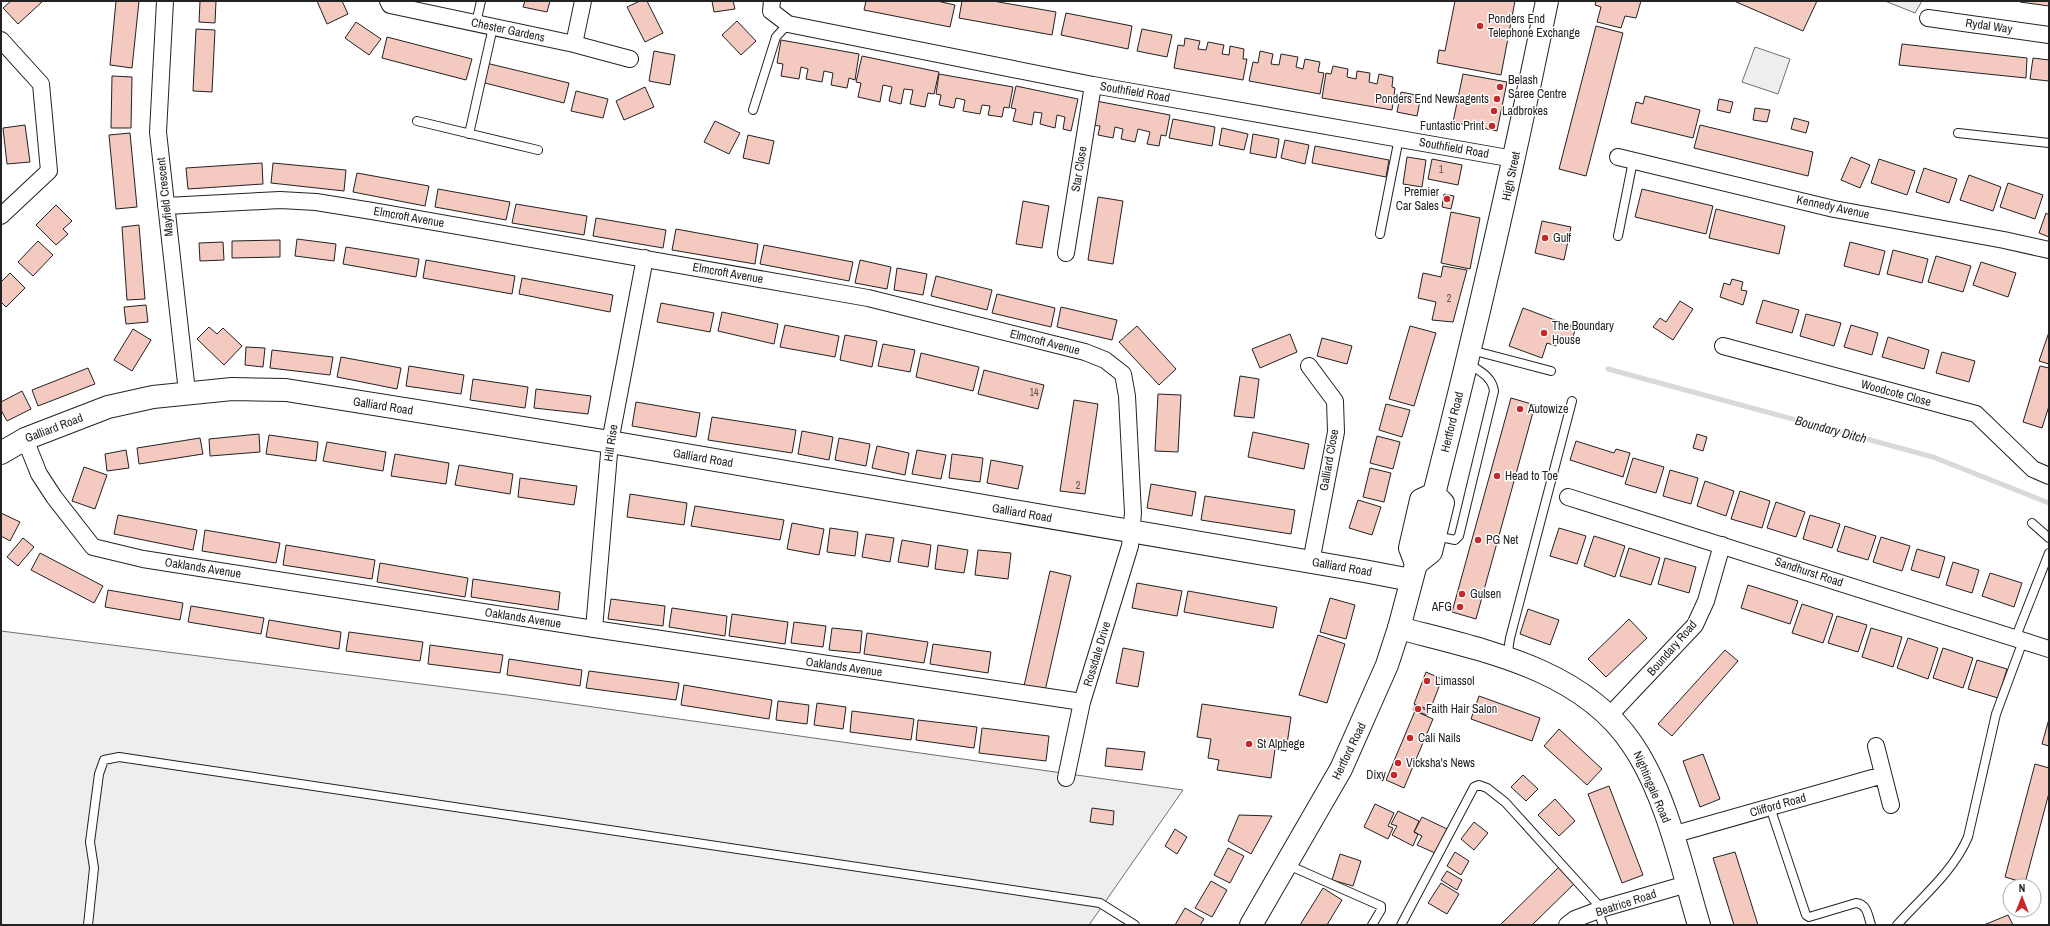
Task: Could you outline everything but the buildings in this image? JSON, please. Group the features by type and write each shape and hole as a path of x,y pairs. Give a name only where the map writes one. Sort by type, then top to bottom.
{"main road":[{"name":"High Street","path":"1469,356 1514,159 1547,1"},
{"name":"Hertford Road","path":"1251,925 1341,769 1380,683 1399,628 1413,572 1410,548 1422,500 1434,494 1469,356"},
{"name":"Galliard Road","path":"1,453 25,439 108,407 153,397 187,392 232,389 286,390 610,442 1311,562 1413,572"},
{"path":"1413,572 1431,552 1442,503 1434,494"},
{"name":"Nightingale Road","path":"1399,628 1449,640 1539,670 1565,683 1588,698 1620,727 1646,767 1672,835 1699,925"}],"street":[{"name":"Mayfield Crescent","path":"164,1 158,132 187,392"},
{"name":"Chester Gardens","path":"388,1 390,5 574,44 630,59"},
{"path":"574,44 583,1"},
{"name":"Southfield Road","path":"772,1 771,11 788,24 1093,85 1514,159"},
{"name":"Rydal Way","path":"1928,18 2049,35"},
{"path":"1,40 41,84 49,171 1,216"},
{"name":"Star Close","path":"1066,253 1093,85"},
{"name":"Kennedy Avenue","path":"1626,159 1834,209 2004,240 2049,250"},
{"name":"Elmcroft Avenue","path":"166,206 280,200 316,202 868,298 1085,352 1105,360 1123,374 1127,396 1133,532"},
{"name":"Hill Rise","path":"594,629 610,442 645,258"},
{"name":"Woodcote Close","path":"1723,346 1976,414 2033,469 2049,476"},
{"name":"Galliard Close","path":"1309,366 1322,381 1335,401 1336,432 1311,562"},
{"name":"Oaklands Avenue","path":"25,439 39,474 58,503 93,547 143,559 594,629 1082,702"},
{"name":"Sandhurst Road","path":"1568,498 1722,545 2049,649"},
{"name":"Rossdale Drive","path":"1066,778 1082,702 1133,532"},
{"name":"Boundary Road","path":"1608,717 1695,624 1706,601 1722,545"},
{"path":"1876,746 1891,805"},
{"name":"Clifford Road","path":"1672,835 1883,775"},
{"name":"Beatrice Road","path":"1567,925 1575,919 1601,915 1686,884"}],"lane":[{"path":"476,23 481,1"},
{"path":"753,110 776,37 788,24"},
{"path":"469,134 493,27"},
{"path":"417,121 538,150"},
{"path":"1958,133 2049,142"},
{"path":"1380,234 1399,138"},
{"path":"1618,236 1626,159"},
{"path":"1469,356 1551,371"},
{"path":"1435,536 1455,540 1459,536 1494,391 1493,382 1469,356"},
{"path":"1507,659 1510,638 1572,401"},
{"path":"2032,523 2049,538"},
{"path":"1897,925 1954,862 1966,843 1996,714 2019,640 2049,553"},
{"path":"88,925 94,868 90,842 99,774 104,760 119,756 1100,903 1135,925"},
{"path":"1401,925 1474,787 1479,785 1486,788 1505,802 1601,915"},
{"path":"1770,807 1806,915 1809,917 1856,903 1865,907 1872,925"},
{"path":"1287,864 1381,906 1381,910 1372,925"}],"shaded area":[{"path":"1885,1 1922,1 1915,13"},
{"path":"1755,47 1790,59 1778,94 1742,82"},
{"path":"1,631 508,695 1183,790 1089,925 1,925"}],"waterway":[{"name":"Boundary Ditch","path":"1608,369 1933,457 2049,503"}],"place":[{"name":"Ponders End Telephone Exchange","path":"1480,26"},
{"name":"Belash Saree Centre","path":"1500,87"},
{"name":"Ponders End Newsagents","path":"1497,99"},
{"name":"Ladbrokes","path":"1494,111"},
{"name":"Funtastic Print","path":"1492,126"},
{"name":"Premier Car Sales","path":"1447,199"},
{"name":"Gulf","path":"1545,238"},
{"name":"The Boundary House","path":"1544,333"},
{"name":"Autowize","path":"1520,409"},
{"name":"Head to Toe","path":"1497,476"},
{"name":"PG Net","path":"1478,540"},
{"name":"Gulsen","path":"1462,594"},
{"name":"AFG","path":"1460,607"},
{"name":"Limassol","path":"1427,681"},
{"name":"Faith Hair Salon","path":"1418,709"},
{"name":"Cali Nails","path":"1410,738"},
{"name":"St Alphege","path":"1249,744"},
{"name":"Vicksha's News","path":"1398,763"},
{"name":"Dixy","path":"1394,775"}]}
